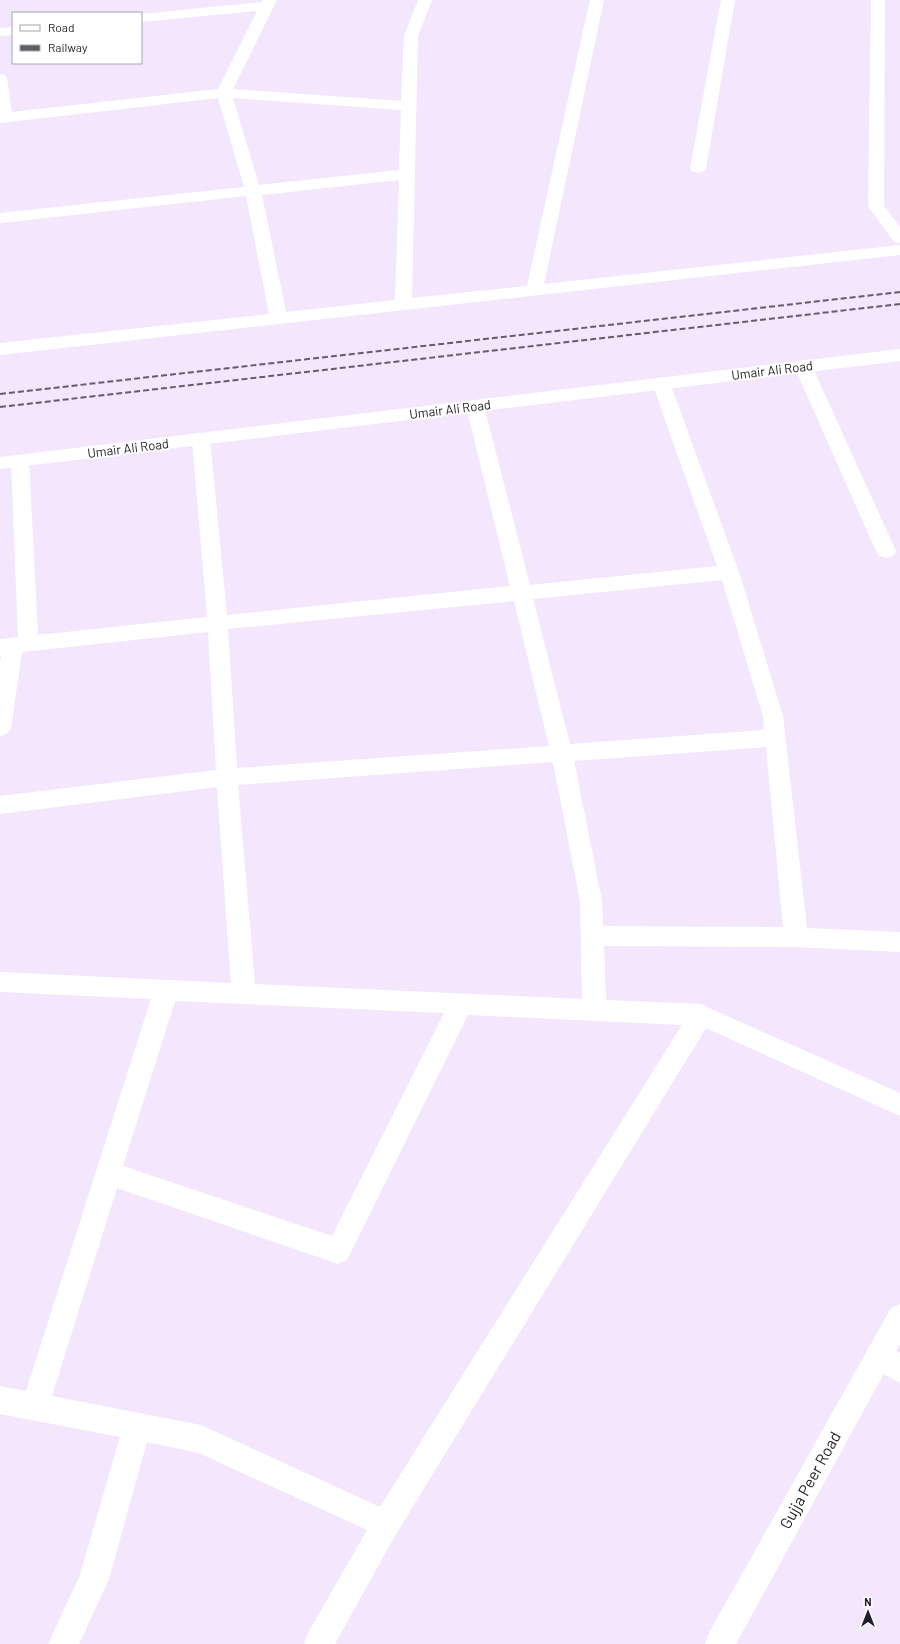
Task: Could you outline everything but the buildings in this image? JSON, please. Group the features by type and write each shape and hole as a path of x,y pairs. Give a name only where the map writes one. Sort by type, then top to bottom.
{"street":[{"path":"403,305 411,36 425,0"},
{"path":"534,290 598,0"},
{"path":"698,168 728,0"},
{"path":"878,0 876,206 900,238"},
{"path":"142,18 268,3"},
{"path":"268,3 224,93 253,191 279,318"},
{"path":"0,32 12,31"},
{"path":"0,78 3,118 224,93 410,106"},
{"path":"0,218 408,174"},
{"path":"0,349 900,250"},
{"name":"Umair Ali Road","path":"0,463 900,354"},
{"path":"803,366 886,551"},
{"path":"661,383 729,572 773,716 796,937"},
{"path":"475,406 562,753 591,900 594,1010"},
{"path":"201,439 218,622 227,777 244,994"},
{"path":"0,728 14,646 20,461"},
{"path":"14,646 218,622 729,572"},
{"path":"0,805 227,777 775,738"},
{"path":"592,936 796,937 900,942"},
{"path":"0,982 701,1016 900,1105"},
{"path":"35,1407 166,990"},
{"path":"108,1173 338,1251 461,1004"},
{"path":"319,1644 386,1524 701,1016"},
{"name":"Gujja Peer Road","path":"720,1644 889,1362 900,1317"},
{"path":"0,1400 201,1439 386,1524"},
{"path":"63,1644 94,1579 137,1427"}],"railway":[{"path":"0,394 900,292"},
{"path":"0,407 900,304"}]}
